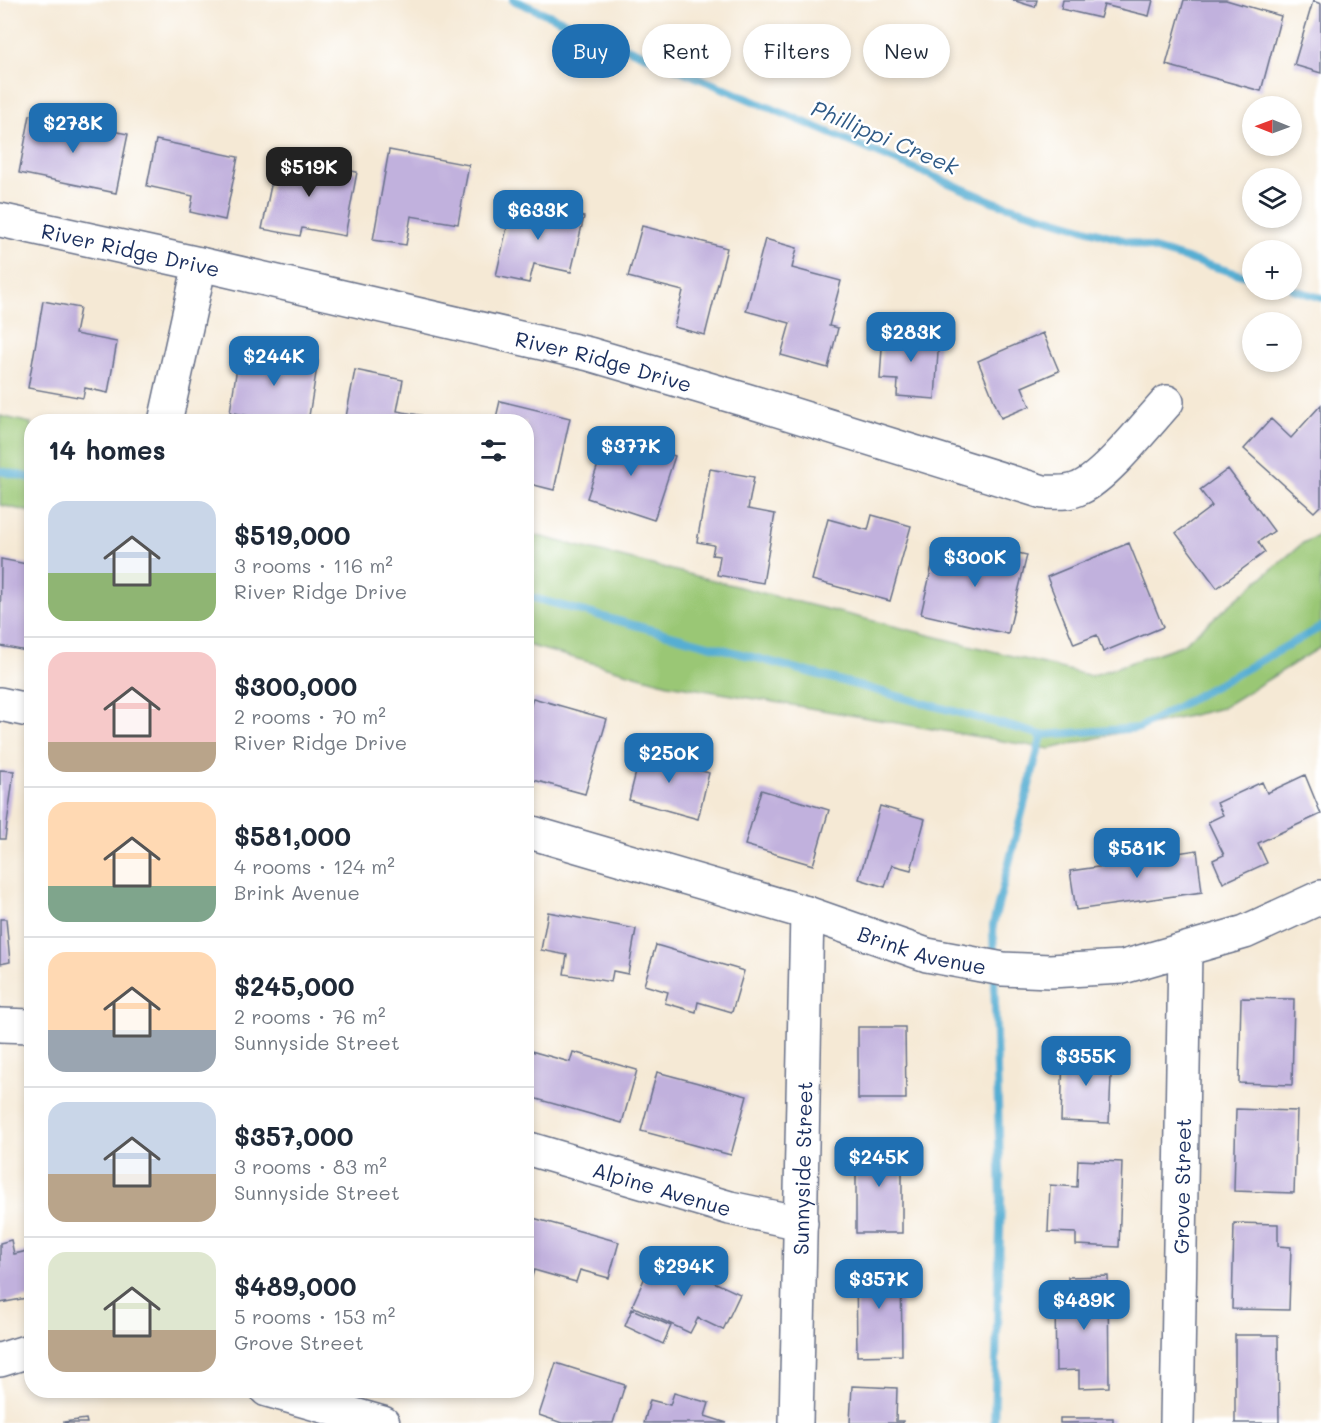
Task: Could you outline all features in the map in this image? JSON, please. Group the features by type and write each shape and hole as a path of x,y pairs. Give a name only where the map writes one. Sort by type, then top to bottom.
{"street":[{"name":"River Ridge Drive","path":"0,220 589,354 1043,492 1065,493 1079,489 1095,480 1167,402"},
{"path":"167,414 200,264"},
{"path":"0,704 24,709"},
{"name":"Brink Avenue","path":"534,833 807,913 927,955 993,968 1050,971 1123,967 1245,932 1321,897"},
{"name":"Sunnyside Street","path":"796,1423 807,913"},
{"name":"Grove Street","path":"1177,1423 1185,950"},
{"path":"0,1025 24,1026"},
{"name":"Alpine Avenue","path":"534,1150 730,1208 801,1222"},
{"path":"0,1360 24,1352"},
{"path":"295,1398 383,1423"}],"green space":[{"path":"0,416 24,421 24,510 0,505"},
{"path":"1321,534 1321,647 1222,708 1050,749 668,684 534,647 534,535 1091,676 1182,645 1303,543"}],"building":[{"path":"1012,0 1037,0 1035,7"},
{"path":"1063,0 1153,0 1149,16 1104,5 1100,18 1061,9"},
{"path":"1184,0 1226,0 1281,16 1261,91 1166,65"},
{"path":"1313,1 1321,4 1321,73 1294,65"},
{"path":"30,115 128,134 116,193 19,173"},
{"path":"156,140 238,157 225,220 190,212 193,196 147,186"},
{"path":"389,150 469,165 458,224 411,216 406,245 373,240"},
{"path":"277,156 357,172 345,236 302,228 300,236 262,229"},
{"path":"513,201 584,217 571,272 534,264 529,283 496,276"},
{"path":"642,226 727,248 705,335 674,327 683,291 628,277"},
{"path":"765,239 797,248 792,268 841,281 829,326 838,328 828,368 781,355 790,323 746,311"},
{"path":"43,301 80,308 75,334 117,342 108,393 85,388 83,398 28,388"},
{"path":"883,332 939,336 935,399 897,396 898,380 880,379"},
{"path":"1043,333 1059,371 1022,387 1030,406 1001,418 978,361"},
{"path":"240,348 318,361 309,414 230,412"},
{"path":"355,370 403,380 397,411 414,414 347,414"},
{"path":"500,401 570,418 554,490 534,485 534,414 497,414"},
{"path":"1321,405 1321,505 1314,512 1244,449 1271,419 1291,438"},
{"path":"608,434 675,456 654,520 587,498"},
{"path":"710,469 754,477 748,509 775,514 763,583 717,575 720,556 712,555 714,545 697,542"},
{"path":"1228,469 1274,531 1258,542 1265,552 1217,588 1176,533 1212,506 1200,490"},
{"path":"872,515 911,526 890,601 812,580 828,519 868,530"},
{"path":"1129,543 1163,627 1103,652 1097,635 1074,644 1047,577"},
{"path":"986,546 1027,555 1008,634 921,614 936,548 982,559"},
{"path":"1,559 24,563 24,650 0,646"},
{"path":"534,698 607,719 585,794 534,780"},
{"path":"642,748 690,760 688,767 709,773 698,819 629,800"},
{"path":"0,770 14,771 5,839 0,839"},
{"path":"1305,775 1321,814 1258,843 1267,863 1223,883 1213,860 1224,855 1208,822 1223,815 1217,803 1262,782 1267,793"},
{"path":"761,790 829,810 813,865 745,845"},
{"path":"880,806 925,819 911,870 892,865 885,887 859,879"},
{"path":"1148,846 1150,857 1197,850 1202,892 1076,910 1070,871 1126,863 1125,849"},
{"path":"548,912 636,929 628,974 613,971 611,982 564,974 567,955 541,950"},
{"path":"0,919 6,919 10,962 0,964"},
{"path":"656,945 744,971 732,1012 698,1002 696,1012 665,1003 668,992 644,985"},
{"path":"1241,998 1294,999 1292,1085 1239,1083"},
{"path":"858,1027 905,1027 906,1099 858,1099"},
{"path":"1063,1051 1112,1053 1109,1123 1061,1121"},
{"path":"534,1052 570,1062 573,1052 637,1070 622,1123 534,1098"},
{"path":"657,1072 747,1096 731,1155 641,1131"},
{"path":"1236,1109 1297,1111 1294,1193 1234,1191"},
{"path":"856,1144 902,1144 902,1233 856,1233"},
{"path":"1078,1160 1122,1162 1119,1247 1076,1245 1076,1233 1048,1232 1050,1185 1077,1187"},
{"path":"534,1218 619,1242 609,1278 580,1270 576,1282 534,1270"},
{"path":"1234,1223 1278,1224 1278,1246 1291,1247 1289,1310 1232,1309"},
{"path":"11,1240 14,1254 24,1252 24,1298 0,1303 0,1243"},
{"path":"655,1255 740,1294 723,1330 698,1318 690,1333 632,1306"},
{"path":"901,1263 902,1355 857,1356 856,1264"},
{"path":"1108,1276 1109,1387 1079,1388 1079,1370 1056,1371 1055,1303 1069,1303 1068,1277"},
{"path":"632,1309 671,1326 663,1344 625,1326"},
{"path":"1235,1335 1278,1335 1279,1423 1235,1423"},
{"path":"556,1363 625,1385 613,1423 562,1423 539,1415"},
{"path":"852,1386 897,1388 896,1421 903,1421 903,1423 850,1423"},
{"path":"674,1393 709,1403 705,1416 727,1423 644,1423 650,1400 670,1405"},
{"path":"1060,1418 1113,1418 1113,1423 1060,1423"},
{"path":"86,1419 87,1423 64,1423 64,1422"}],"waterway":[{"name":"Phillippi Creek","path":"513,0 994,202 1242,275"},
{"name":"Phillippi Creek","path":"1302,292 1321,298"},
{"path":"0,471 24,476"},
{"path":"534,598 1042,735 1139,728 1321,627"},
{"path":"994,961 993,925 1042,735"},
{"path":"994,974 1001,1200 994,1423"}]}
